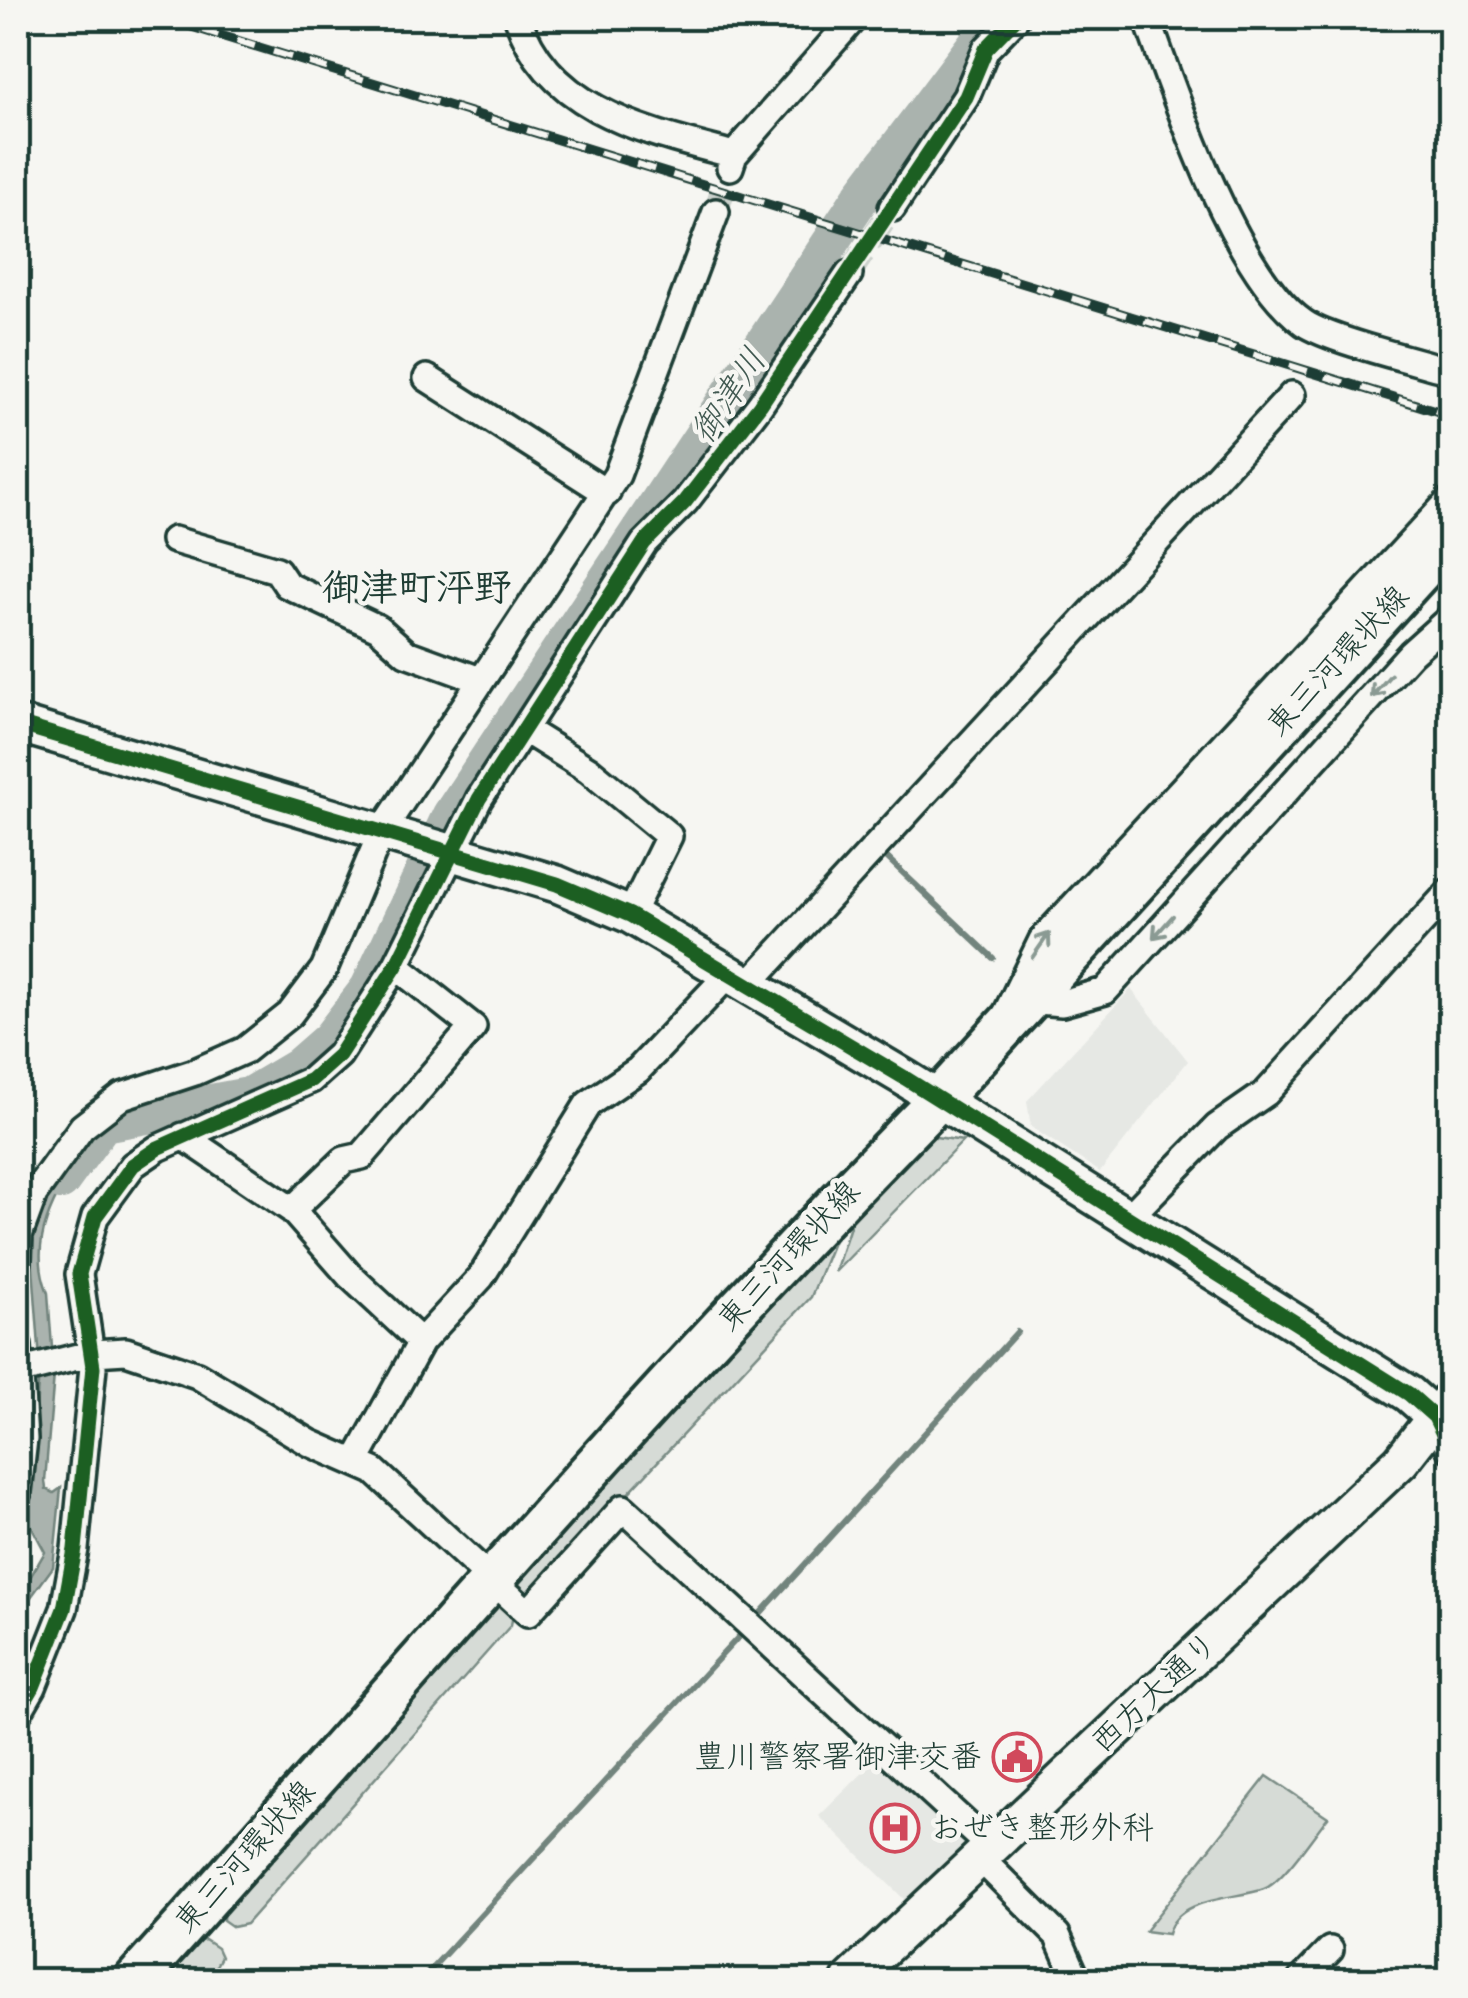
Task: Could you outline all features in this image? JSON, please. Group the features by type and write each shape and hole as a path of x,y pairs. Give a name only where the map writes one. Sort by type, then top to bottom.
{"main road":[{"name":"東三河環状線","path":"134,1980 492,1580 852,1187 940,1099 1026,1000 1450,539"}],"street":[{"path":"518,18 533,57 560,86 597,111 732,162 854,18"},
{"path":"892,208 966,97 986,48 1016,18"},
{"path":"1148,18 1215,187 1262,280 1276,297 1306,325 1450,371"},
{"path":"18,1261 19,1235 34,1194 82,1127 122,1096 195,1072 245,1050 290,1014 324,969 384,831 617,475 716,212"},
{"path":"18,1713 33,1687 64,1608 74,1549 87,1354 79,1274 95,1217 133,1165 183,1136 248,1112 311,1080 350,1040 396,966 449,851 479,799 644,543 685,502 760,405 849,274"},
{"path":"428,378 606,493"},
{"path":"356,1461 421,1342 482,1277 588,1104 638,1070 739,979 1292,395"},
{"path":"998,1032 1042,940 1450,500"},
{"path":"174,540 278,570 288,585 378,628 406,653 480,680"},
{"path":"1026,1000 1062,1003 1105,991 1410,652 1450,618"},
{"path":"18,724 557,884 630,915 940,1099 1409,1394 1443,1408 1450,1449"},
{"path":"525,730 589,770 669,836 630,915"},
{"path":"1128,1218 1217,1127 1266,1092 1450,891"},
{"path":"292,1210 344,1160 362,1156 474,1027 396,966"},
{"path":"183,1136 292,1210 350,1275 421,1342"},
{"path":"18,1492 24,1440 21,1364 126,1351 184,1370 310,1442 374,1471 528,1613 623,1508 985,1852 1050,1926 1077,1980"},
{"name":"西方大通り","path":"850,1980 1401,1461 1443,1408"},
{"path":"1301,1980 1330,1950"}],"shaded area":[{"path":"1131,989 1188,1061 1100,1172 1031,1127 1027,1101"},
{"path":"100,1124 53,1205 41,1248 54,1375 45,1481 46,1489 54,1493 61,1488 53,1567 23,1608 18,1642 18,1598 45,1552 27,1518 40,1361 31,1240 36,1216 70,1157"},
{"path":"929,1136 963,1141 835,1272 856,1208"},
{"path":"838,1230 811,1297 528,1601 508,1580"},
{"path":"498,1601 513,1615 511,1625 246,1924 233,1927 223,1920 224,1904"},
{"name":"おぜき整形外科","path":"879,1757 973,1841 908,1903 819,1816"},
{"path":"1267,1776 1328,1817 1298,1857 1264,1889 1195,1906 1174,1922 1168,1934 1145,1931"},
{"path":"205,1940 217,1948 221,1957 208,1980 158,1980 194,1942"}],"waterway":[{"name":"御津川","path":"61,1181 103,1123 249,1096 298,1067 330,1039 369,988 451,815 861,197 996,18"},
{"path":"885,850 882,853 993,958"},
{"path":"756,1618 1017,1332"},
{"path":"421,1980 744,1631"}],"tunnel":[{"path":"716,212 729,170"},
{"path":"849,274 892,208"}],"railway":[{"path":"164,18 1450,415"}],"cycle path":[{"path":"18,1713 33,1687 64,1609 75,1549 93,1367 79,1274 95,1217 133,1165 158,1148 311,1080 339,1055 396,966 479,799 644,543 685,502 760,405 966,97 986,49 1016,18"},
{"path":"18,724 557,884 630,915 905,1078 1409,1394 1435,1417 1450,1449"}],"place":[{"name":"豊川警察署御津交番","path":"1017,1757"},
{"name":"おぜき整形外科","path":"895,1828"}],"district":[{"name":"御津町泙野","path":"417,589"}]}
